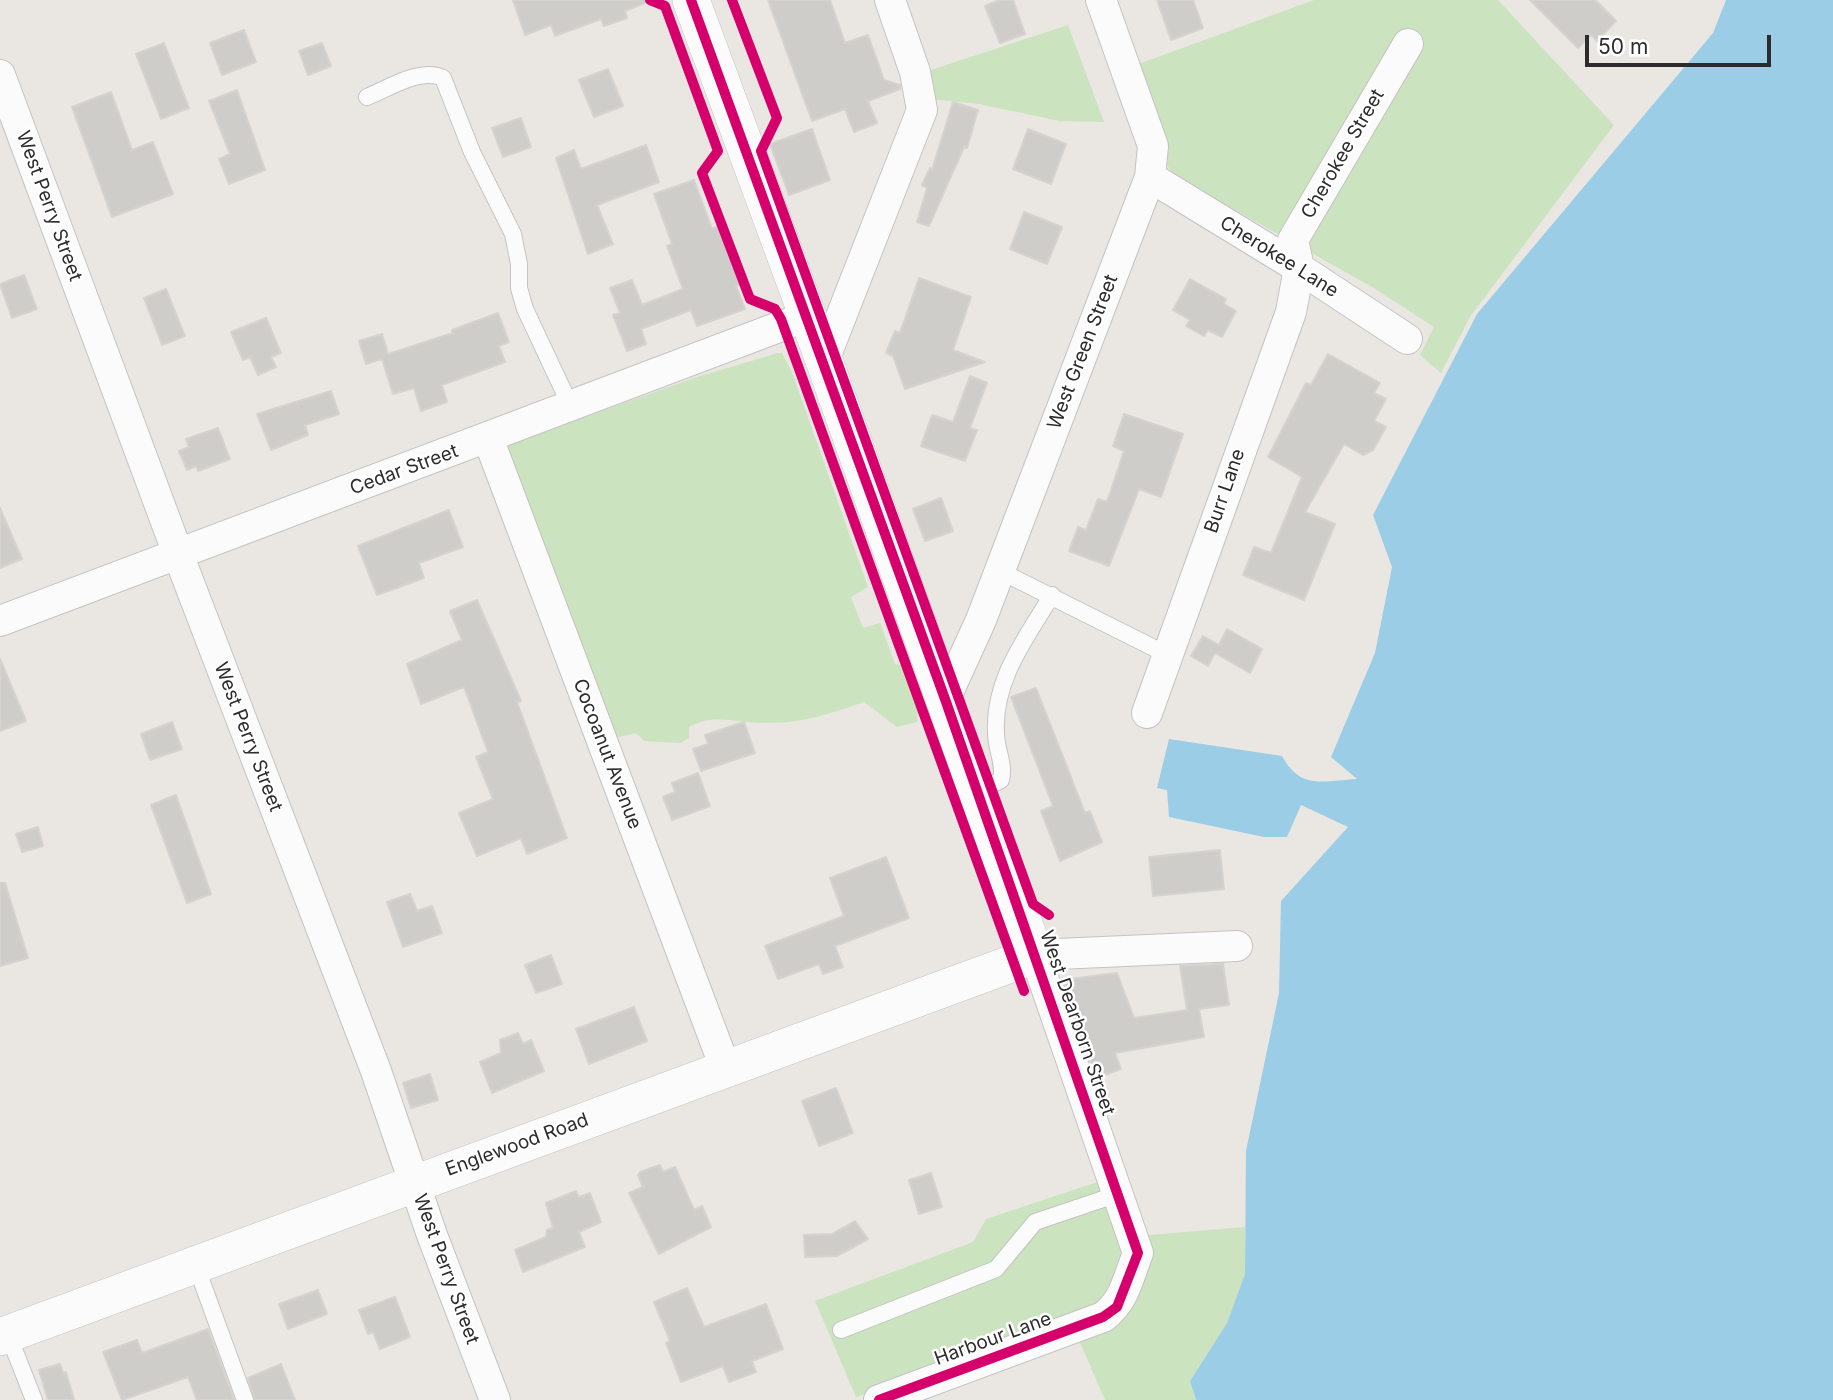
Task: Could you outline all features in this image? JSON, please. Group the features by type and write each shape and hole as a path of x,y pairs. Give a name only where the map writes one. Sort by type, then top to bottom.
{"street":[{"name":"West Dearborn Street","path":"691,0 945,699 1138,1253 1117,1307"},
{"path":"824,360 922,110 915,72 890,0"},
{"name":"West Green Street","path":"945,699 1000,571 1150,177 1153,146 1101,0"},
{"name":"Cherokee Street","path":"1299,268 1293,240 1408,44"},
{"name":"West Perry Street","path":"0,75 178,554 376,1071 495,1400"},
{"name":"Cherokee Lane","path":"1150,177 1299,268 1407,339"},
{"name":"Burr Lane","path":"1147,713 1291,312 1299,268"},
{"name":"Cedar Street","path":"0,621 808,316"},
{"name":"Cocoanut Avenue","path":"488,438 726,1070"},
{"path":"1035,955 1237,946"},
{"name":"Englewood Road","path":"4,1335 1035,955"},
{"name":"Harbour Lane","path":"879,1400 1103,1317 1117,1307"}],"lane":[{"path":"367,97 420,75 433,73 443,78 472,152 513,234 519,264 519,288 525,309 571,407"},
{"path":"1000,571 1168,654"},
{"path":"978,792 1001,780 1004,768 996,734 1003,678 1052,595"},
{"path":"841,1329 996,1269 1035,1222 1118,1194"},
{"path":"195,1263 244,1400"},
{"path":"4,1335 34,1400"}],"green space":[{"path":"1314,0 1498,0 1614,125 1470,317 1441,373 1420,355 1434,327 1372,287 1176,177 1162,159 1133,66"},
{"path":"1068,25 1104,122 1060,121 979,104 930,99 922,73"},
{"path":"782,353 792,372 868,587 851,597 863,628 880,623 895,664 903,665 909,680 920,688 917,722 897,727 864,702 794,721 759,723 708,720 689,727 689,738 681,743 644,741 636,733 607,740 504,454 509,444 694,378"},
{"path":"1115,1176 1138,1236 1245,1227 1245,1274 1227,1323 1190,1381 1196,1400 1105,1400 1069,1317 856,1397 815,1301 973,1242 986,1219"}],"water":[{"path":"1726,0 1833,0 1833,1400 1196,1400 1190,1381 1227,1323 1245,1274 1246,1151 1279,993 1281,901 1348,827 1301,805 1287,837 1264,837 1169,817 1167,790 1157,788 1169,739 1282,756 1297,774 1313,781 1357,779 1331,757 1375,653 1392,567 1373,515 1477,314 1713,33"}],"building":[{"path":"513,0 647,2 625,11 627,18 604,26 601,19 555,36 551,25 525,35"},
{"path":"768,0 830,0 845,43 868,35 884,80 900,85 900,89 868,101 877,123 854,132 845,109 812,121"},
{"path":"1000,0 1013,0 1025,34 1000,43 985,6"},
{"path":"1157,0 1193,0 1203,28 1171,40"},
{"path":"1530,0 1595,0 1616,21 1597,41 1591,35 1578,48"},
{"path":"244,30 256,62 222,75 210,43"},
{"path":"164,43 189,108 161,119 136,54"},
{"path":"322,43 331,66 308,75 299,51"},
{"path":"608,69 623,106 594,117 579,80"},
{"path":"237,90 265,170 229,184 219,159 230,154 209,101"},
{"path":"111,92 132,150 153,142 173,194 112,217 72,107"},
{"path":"953,102 978,110 967,148 964,147 929,226 917,222 927,188 922,185 930,168 932,170"},
{"path":"521,118 531,147 503,157 492,128"},
{"path":"812,129 830,180 789,195 770,144"},
{"path":"1028,129 1066,144 1051,184 1013,169"},
{"path":"646,145 659,182 597,205 613,244 588,254 556,158 574,150 581,169"},
{"path":"694,180 712,229 718,226 740,285 736,286 745,309 697,326 691,310 641,329 646,344 627,351 613,315 620,313 610,288 632,280 642,305 683,289 667,246 672,244 654,194"},
{"path":"1024,212 1062,227 1047,264 1010,249"},
{"path":"24,275 37,309 12,318 0,284"},
{"path":"919,278 971,297 953,350 985,362 905,389 893,356 886,353 895,331 900,333"},
{"path":"1190,279 1226,299 1224,304 1236,311 1222,337 1208,330 1204,336 1186,326 1190,320 1173,310"},
{"path":"166,289 185,336 162,345 144,298"},
{"path":"498,313 509,342 499,346 505,362 442,385 447,402 421,411 414,388 393,394 382,359 366,364 359,341 382,334 388,354 453,333 452,330"},
{"path":"266,318 281,353 271,357 276,367 258,375 250,357 243,360 231,332"},
{"path":"1328,354 1380,383 1374,393 1386,399 1374,421 1386,427 1373,450 1363,455 1344,444 1305,512 1335,524 1304,600 1243,575 1254,547 1271,553 1302,477 1268,457 1306,383 1311,385"},
{"path":"970,376 987,383 970,428 977,430 965,461 921,446 932,415 953,422"},
{"path":"331,391 339,414 305,425 308,435 271,450 257,414"},
{"path":"1124,414 1183,434 1161,497 1139,489 1109,566 1069,551 1078,527 1086,530 1098,499 1107,502 1124,451 1113,446"},
{"path":"218,428 230,459 198,471 196,466 187,470 179,451 189,447 186,439"},
{"path":"941,498 953,531 925,541 913,509"},
{"path":"0,508 22,559 0,568"},
{"path":"449,510 463,547 419,563 424,578 377,595 358,546"},
{"path":"477,600 521,701 517,702 567,838 527,854 521,838 477,856 459,813 493,799 476,757 488,752 464,687 421,704 407,664 462,640 450,611"},
{"path":"1227,629 1262,649 1250,673 1215,653 1208,666 1191,656 1203,636 1219,645"},
{"path":"0,659 26,721 0,731"},
{"path":"1036,688 1085,813 1090,811 1102,842 1060,861 1041,811 1053,806 1011,697"},
{"path":"172,722 182,749 150,760 141,734"},
{"path":"744,722 755,753 701,771 693,749 708,744 705,735"},
{"path":"698,773 710,806 672,820 663,797 675,792 672,783"},
{"path":"176,795 211,894 187,903 151,805"},
{"path":"38,827 43,846 22,852 16,834"},
{"path":"1220,850 1224,889 1153,896 1149,857"},
{"path":"886,857 909,918 835,946 843,967 823,974 819,964 778,979 765,946 844,916 830,878"},
{"path":"0,883 5,883 28,958 0,966"},
{"path":"410,894 417,911 432,906 442,933 403,947 387,902"},
{"path":"551,955 562,984 536,993 525,965"},
{"path":"1223,964 1229,1005 1199,1009 1204,1037 1115,1053 1121,1069 1096,1078 1062,980 1117,973 1134,1018 1187,1010 1180,966"},
{"path":"634,1007 647,1041 589,1064 576,1029"},
{"path":"518,1033 523,1044 531,1040 544,1071 492,1093 480,1062 501,1053 500,1040"},
{"path":"430,1074 438,1100 411,1108 403,1083"},
{"path":"836,1088 853,1133 819,1146 802,1101"},
{"path":"660,1165 663,1172 675,1167 694,1210 702,1206 711,1227 659,1254 629,1193 643,1187 638,1175 640,1172"},
{"path":"931,1173 942,1207 919,1214 909,1180"},
{"path":"576,1191 579,1197 590,1193 601,1222 579,1232 585,1247 523,1272 515,1250 546,1237 547,1230 553,1228 546,1203"},
{"path":"855,1221 868,1239 837,1256 805,1257 804,1235 832,1234"},
{"path":"687,1288 704,1327 766,1304 783,1349 752,1361 756,1372 729,1382 723,1366 681,1382 666,1343 670,1341 654,1302"},
{"path":"318,1290 327,1314 288,1329 279,1304"},
{"path":"395,1297 410,1337 380,1349 373,1332 368,1334 359,1310"},
{"path":"208,1329 234,1400 197,1400 188,1377 122,1400 103,1352 137,1340 142,1353"},
{"path":"60,1364 63,1373 66,1372 74,1400 48,1400 39,1370"},
{"path":"281,1364 295,1400 255,1400 248,1378"}],"cycle path":[{"path":"650,0 665,6 718,151 702,173 750,299 775,309 781,319 1024,991"},
{"path":"691,0 945,699 1138,1253 1117,1307 1103,1317 879,1400"},
{"path":"732,0 777,118 761,151 1033,904 1049,915"}]}
